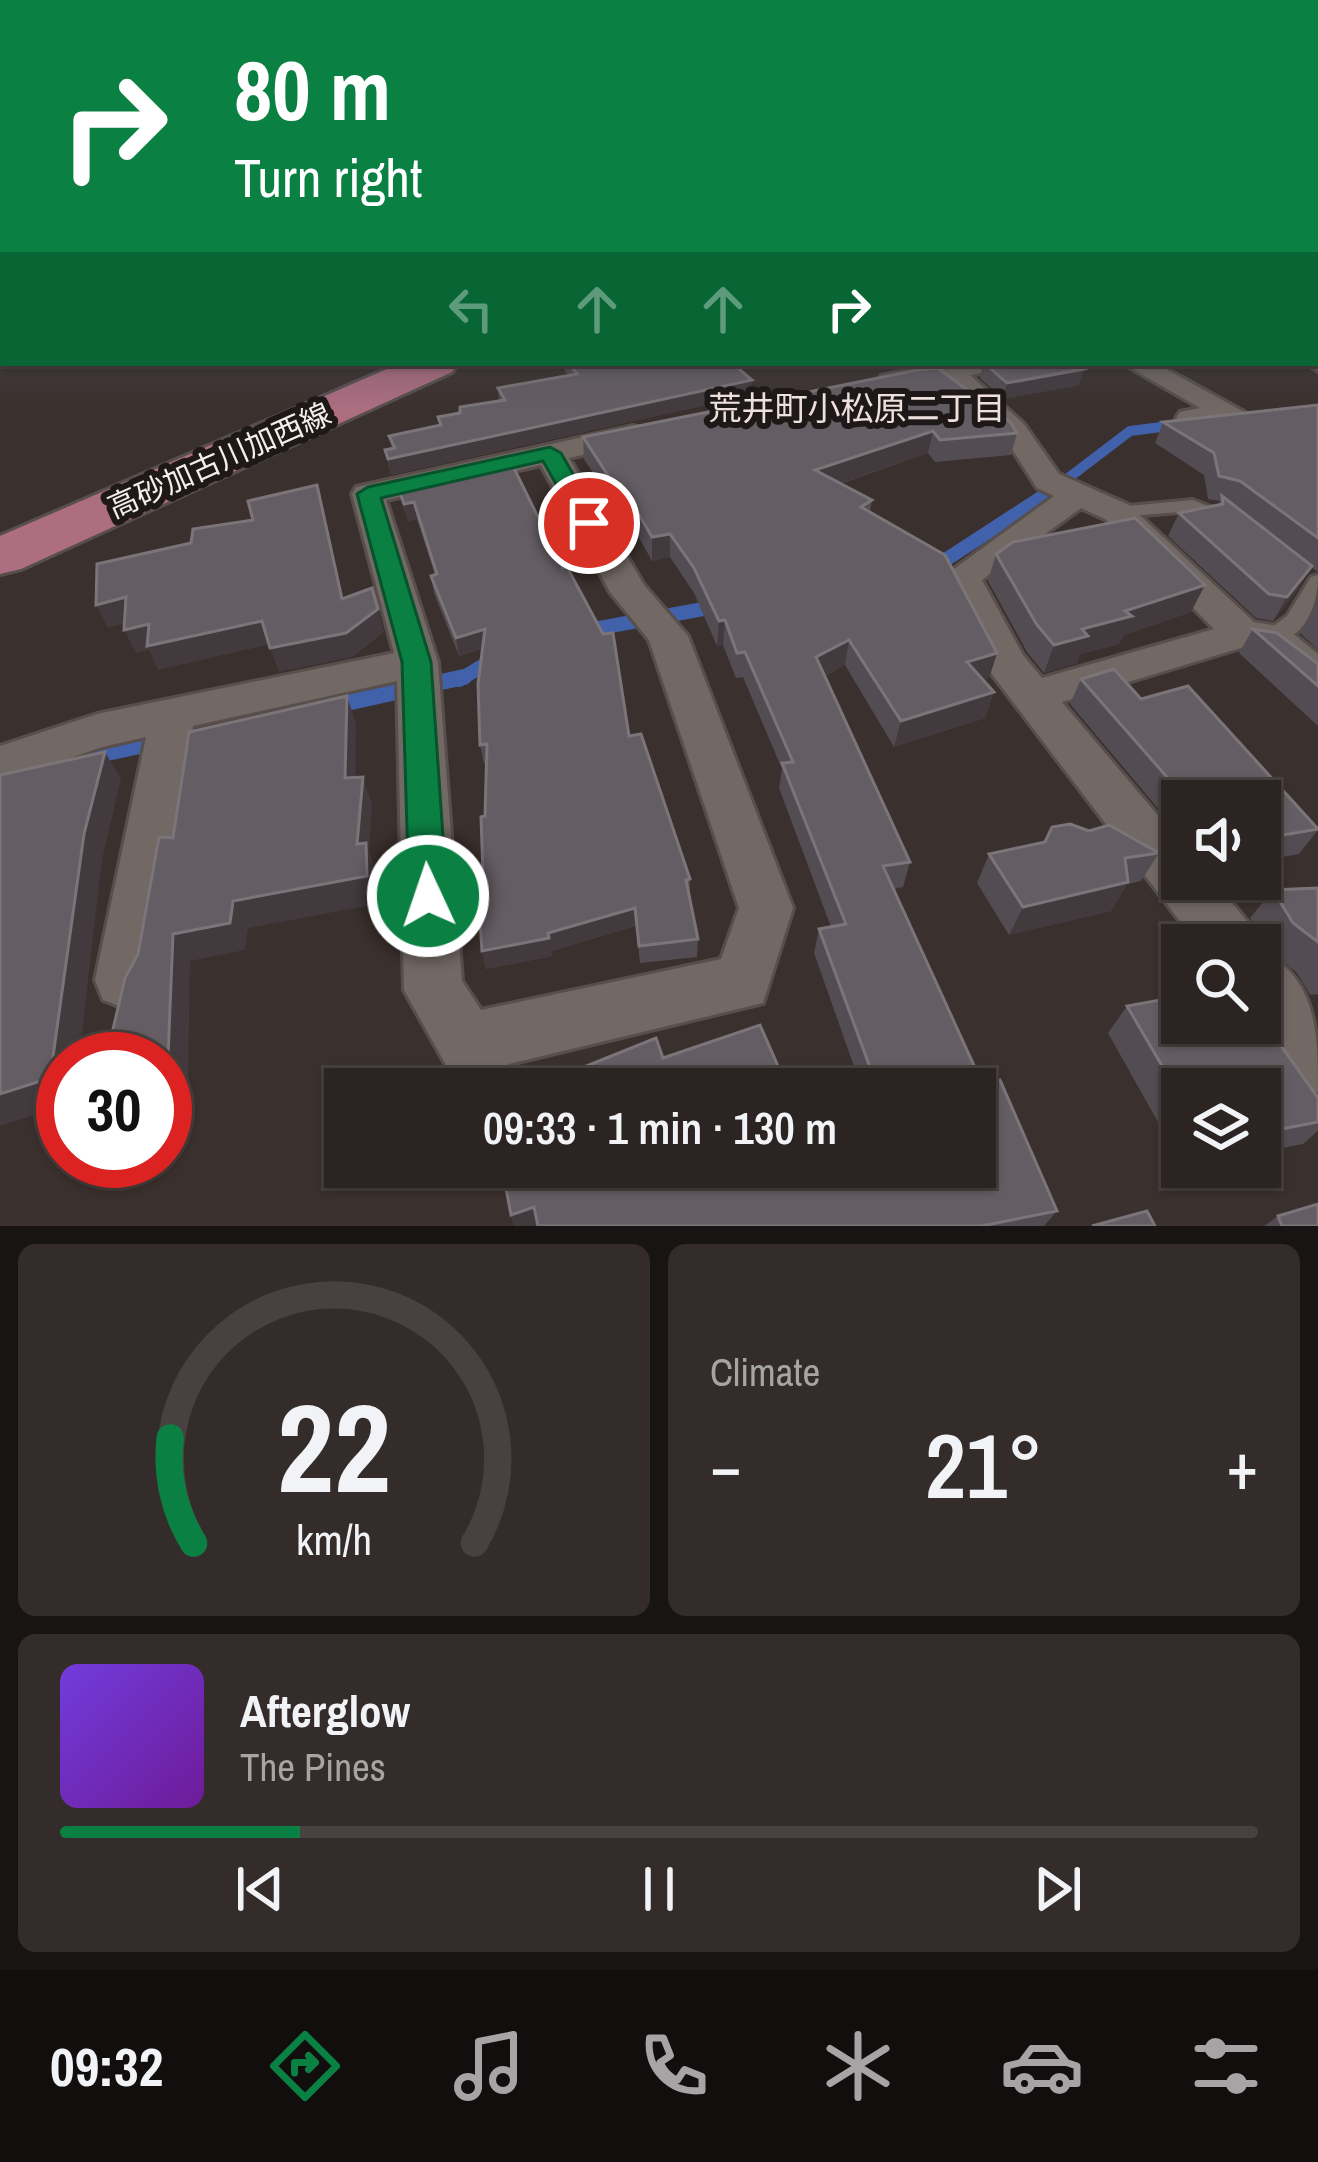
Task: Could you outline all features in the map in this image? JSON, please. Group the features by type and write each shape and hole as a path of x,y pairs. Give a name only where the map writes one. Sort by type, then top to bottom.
{"main road":[{"name":"高砂加古川加西線","path":"0,557 430,366"}],"street":[{"path":"862,387 948,366 1014,430 1048,482 1097,504 1257,635 1318,677"},
{"path":"1142,366 1230,412 1190,418"},
{"path":"550,453 628,592 668,636 766,908 742,983 468,1043 433,990 417,662 368,494 550,453 660,429"},
{"path":"1097,504 962,577 1006,663 1215,924"},
{"path":"1031,696 1257,635"},
{"path":"0,764 97,731 417,662"},
{"path":"124,980 173,715"},
{"path":"1281,1007 1313,1048"}],"lane":[{"path":"1097,504 1193,505 1220,511 1239,526"},
{"path":"1257,635 1286,632 1300,618 1316,583 1295,571"}],"building":[{"path":"571,366 736,366 752,380 388,459 385,450 395,448 389,436 441,425 438,417 460,413 460,407 505,400 498,388 577,374"},
{"path":"987,366 1084,369 1007,383"},
{"path":"938,368 1010,422 1017,433 940,440 933,431 815,470 872,500 861,507 945,555 997,653 967,662 994,692 901,721 849,640 816,657 910,862 883,866 975,1068 870,1068 819,929 846,924 782,763 793,762 745,652 737,653 725,620 719,621 694,568 670,534 652,537 621,484 613,483 583,437"},
{"path":"1318,405 1318,538 1240,481 1219,476 1214,453 1163,422"},
{"path":"510,460 563,568 567,567 603,634 613,633 629,736 641,734 690,879 686,880 698,939 639,946 635,908 548,933 549,938 482,951 477,875 483,874 481,817 485,816 487,744 480,745 478,684 485,629 456,638 431,576 437,574 414,502 404,504 397,484"},
{"path":"317,485 342,599 372,588 378,609 346,633 270,648 262,621 147,646 149,624 124,630 126,597 96,605 97,564 191,543 193,529 253,520 248,501"},
{"path":"1222,496 1312,566 1287,597 1269,594 1179,513 1223,504"},
{"path":"1135,518 1205,585 1125,611 1132,616 1082,629 1088,636 1054,645 996,554 1013,542"},
{"path":"1253,629 1277,633 1318,664 1318,686"},
{"path":"1114,669 1141,699 1188,686 1273,780 1170,780 1081,679"},
{"path":"347,696 345,778 363,777 357,844 366,843 367,876 233,901 230,923 173,934 169,1032 112,1032 125,978 138,954 159,837 173,838 189,732"},
{"path":"105,752 84,834 56,1032 36,1032 36,1082 0,1094 0,775"},
{"path":"1281,788 1318,829 1281,835"},
{"path":"1070,824 1089,831 1109,825 1159,853 1125,858 1128,882 1023,907 989,854 1045,842 1052,827"},
{"path":"1318,888 1318,942 1293,923 1279,900 1281,890"},
{"path":"1161,1000 1161,1044 1280,1044 1318,1098 1318,1122 1281,1129 1281,1068 1163,1068 1127,1006"},
{"path":"760,1025 779,1068 581,1068 656,1038 663,1058"},
{"path":"1000,1080 1057,1211 981,1226 538,1226 534,1207 511,1215 506,1188 996,1188 996,1081"},
{"path":"1318,1204 1318,1226 1282,1226 1278,1216"},
{"path":"1147,1211 1155,1226 1092,1226"}],"waterway":[{"path":"1050,492 1130,431 1177,425"},
{"path":"936,566 1050,492"},
{"path":"1046,495 1050,492"},
{"path":"583,631 714,607"},
{"path":"464,677 494,659"},
{"path":"333,706 464,677"},
{"path":"459,680 464,677"},
{"path":"51,765 158,742"}],"district":[{"name":"荒井町小松原二丁目","path":"857,408"}],"route":[{"path":"428,896 417,662 368,494 550,453 589,523"}]}
